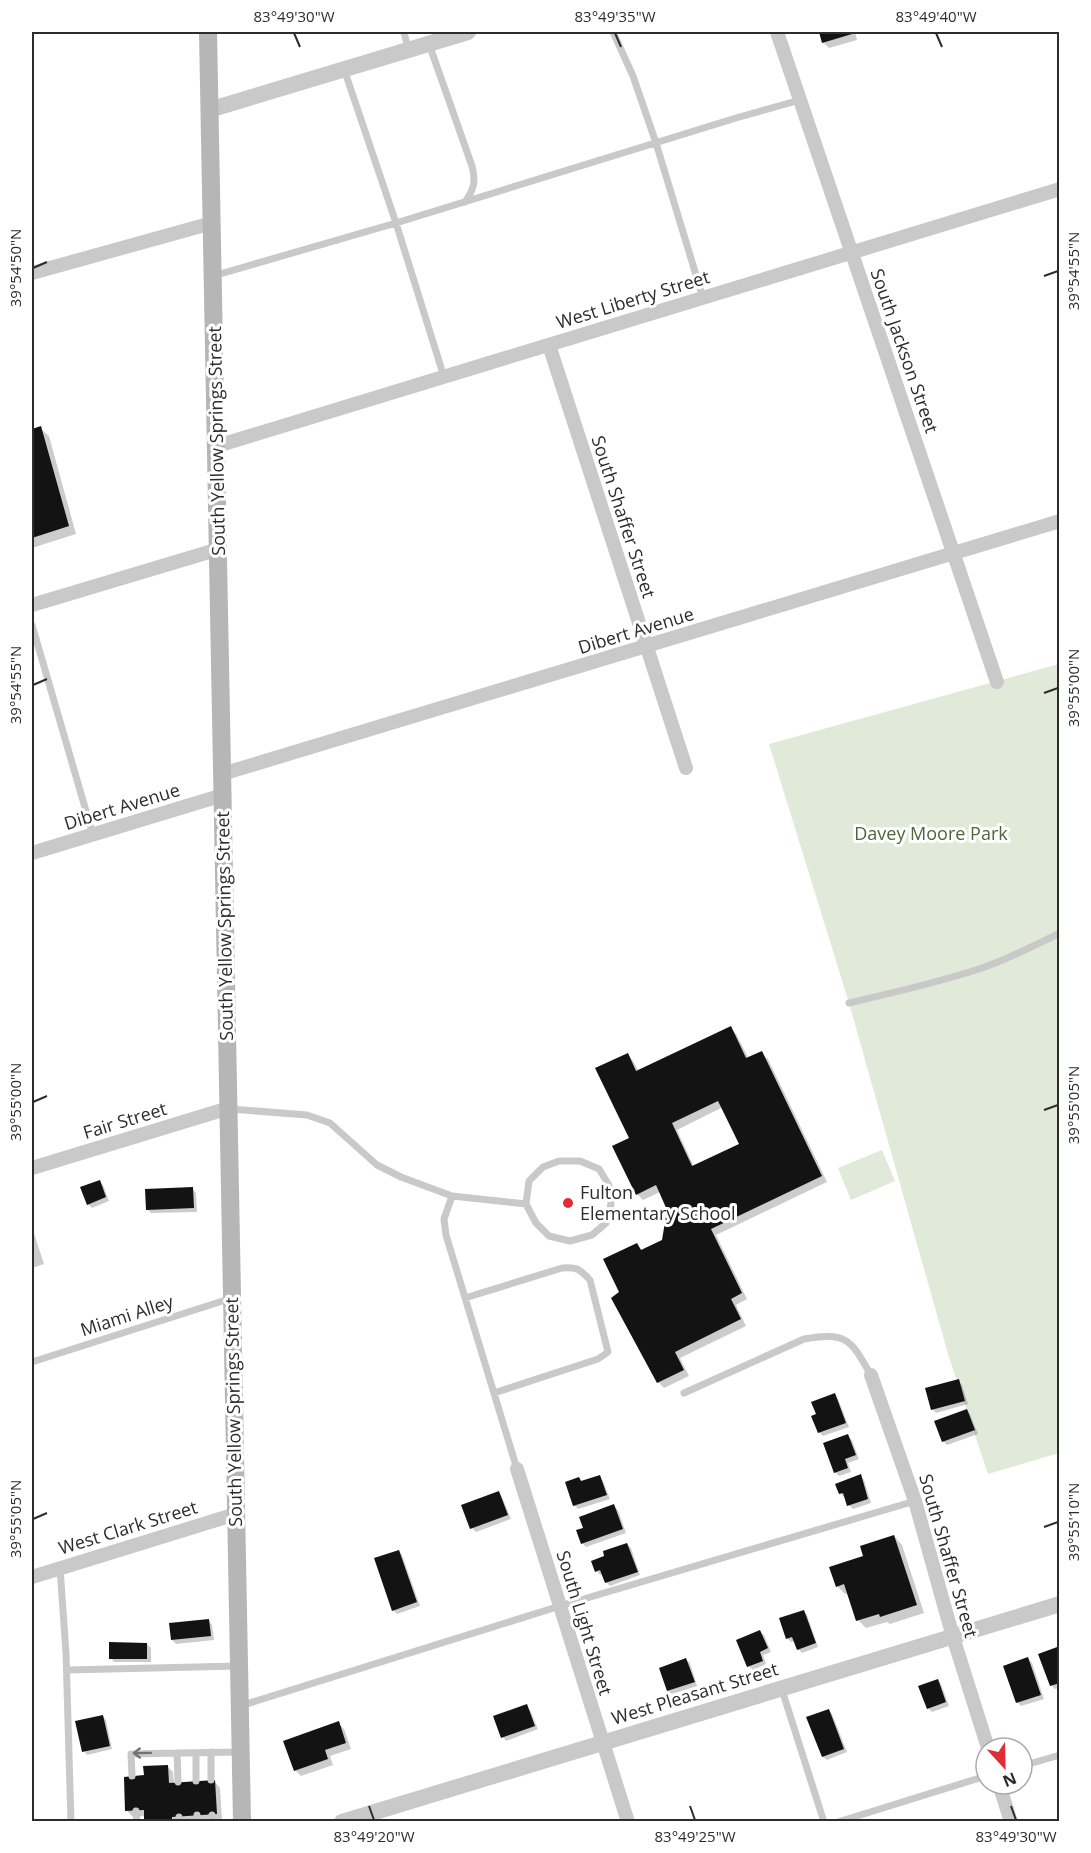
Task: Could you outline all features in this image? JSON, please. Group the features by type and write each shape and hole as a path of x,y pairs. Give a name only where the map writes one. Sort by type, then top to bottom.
{"main road":[{"name":"South Yellow Springs Street","path":"208,32 242,1821"}],"street":[{"path":"210,110 468,32"},
{"name":"South Jackson Street","path":"777,32 997,682"},
{"name":"West Liberty Street","path":"217,446 1059,189"},
{"path":"32,273 212,223"},
{"name":"South Shaffer Street","path":"549,345 686,768"},
{"name":"Dibert Avenue","path":"222,774 1059,521"},
{"path":"32,605 219,549"},
{"name":"Dibert Avenue","path":"32,853 223,795"},
{"name":"Fair Street","path":"32,1168 229,1108"},
{"name":"South Shaffer Street","path":"871,1375 915,1501 953,1637 984,1736"},
{"name":"South Light Street","path":"517,1469 628,1821"},
{"name":"West Clark Street","path":"32,1577 236,1514"},
{"name":"West Pleasant Street","path":"349,1820 1059,1604"},
{"path":"1003,1796 1011,1821"}],"lane":[{"path":"404,32 408,50"},
{"path":"613,32 633,76 656,143 703,298"},
{"path":"428,44 474,172 473,189 465,202"},
{"path":"344,69 396,223 444,377"},
{"path":"213,276 800,100"},
{"path":"32,625 93,834"},
{"path":"849,1003 980,969 1059,933"},
{"path":"229,1108 307,1115 330,1123 377,1165 401,1177 452,1196 526,1204"},
{"path":"560,1161 580,1161 599,1168 609,1185 611,1204 606,1223 592,1235 570,1241 549,1236 536,1223 526,1204 530,1181 543,1167 560,1161"},
{"path":"452,1196 444,1219 446,1235 517,1469"},
{"path":"465,1298 562,1268 575,1268 590,1280 609,1352 598,1359 494,1393"},
{"name":"Miami Alley","path":"32,1362 232,1298"},
{"path":"684,1393 804,1339 824,1335 843,1338 856,1349 871,1375"},
{"path":"239,1707 560,1606 915,1501"},
{"path":"60,1568 67,1670 71,1821"},
{"path":"67,1670 238,1666"},
{"path":"781,1688 824,1821"},
{"path":"211,1752 211,1780"},
{"path":"132,1776 130,1754 240,1752"},
{"path":"177,1753 178,1782"},
{"path":"196,1753 196,1781"},
{"path":"1034,1762 1059,1755"},
{"path":"838,1821 974,1780"},
{"path":"136,1811 136,1821"}],"green space":[{"name":"Davey Moore Park","path":"1059,664 1059,1453 988,1474 948,1354 849,1003 769,744"},
{"path":"882,1150 895,1181 851,1200 838,1168"}],"building":[{"path":"819,32 851,32 852,34 822,43"},
{"path":"41,426 69,526 32,538 32,429"},
{"name":"Fulton Elementary School","path":"731,1026 746,1058 762,1051 822,1176 711,1229 742,1293 731,1299 741,1319 675,1352 684,1370 657,1383 611,1298 619,1292 603,1259 637,1243 641,1250 662,1240 667,1210 656,1185 636,1195 612,1146 629,1138 595,1068 628,1053 636,1071","holes":["718,1101 739,1144 692,1166 672,1123"]},
{"path":"100,1180 106,1197 87,1205 80,1187"},
{"path":"193,1187 194,1208 146,1210 145,1189"},
{"path":"959,1379 965,1401 931,1410 925,1388"},
{"path":"835,1393 846,1423 818,1433 811,1416 816,1414 811,1402"},
{"path":"967,1409 975,1430 942,1442 934,1421"},
{"path":"848,1434 856,1455 845,1459 848,1468 834,1473 823,1443"},
{"path":"861,1474 868,1499 847,1506 843,1493 839,1494 835,1484"},
{"path":"600,1475 607,1495 573,1506 565,1482 579,1477 581,1481"},
{"path":"499,1491 508,1515 470,1529 461,1505"},
{"path":"614,1504 623,1529 581,1544 576,1530 583,1528 579,1517"},
{"path":"894,1535 917,1605 880,1617 879,1614 856,1621 844,1584 836,1587 829,1567 863,1556 860,1546"},
{"path":"627,1543 638,1572 605,1583 600,1570 595,1572 591,1561 604,1556 603,1551"},
{"path":"399,1550 417,1602 392,1611 374,1558"},
{"path":"804,1610 816,1643 797,1650 792,1637 786,1639 779,1618"},
{"path":"209,1619 211,1636 171,1640 169,1623"},
{"path":"760,1630 768,1648 760,1652 763,1661 747,1667 736,1640"},
{"path":"109,1642 147,1643 147,1659 109,1659"},
{"path":"1060,1646 1060,1683 1050,1686 1038,1654"},
{"path":"1028,1657 1041,1695 1016,1703 1003,1666"},
{"path":"686,1658 695,1682 667,1691 659,1668"},
{"path":"938,1679 946,1702 927,1709 918,1686"},
{"path":"527,1704 535,1726 501,1738 493,1716"},
{"path":"829,1709 844,1749 822,1757 806,1717"},
{"path":"103,1715 110,1746 82,1752 75,1721"},
{"path":"339,1721 346,1743 325,1750 328,1759 294,1771 283,1741"},
{"path":"168,1765 169,1783 215,1780 217,1814 172,1817 172,1822 144,1822 144,1810 125,1811 124,1777 144,1775 143,1766"}],"place":[{"name":"Fulton Elementary School","path":"568,1203"}]}
